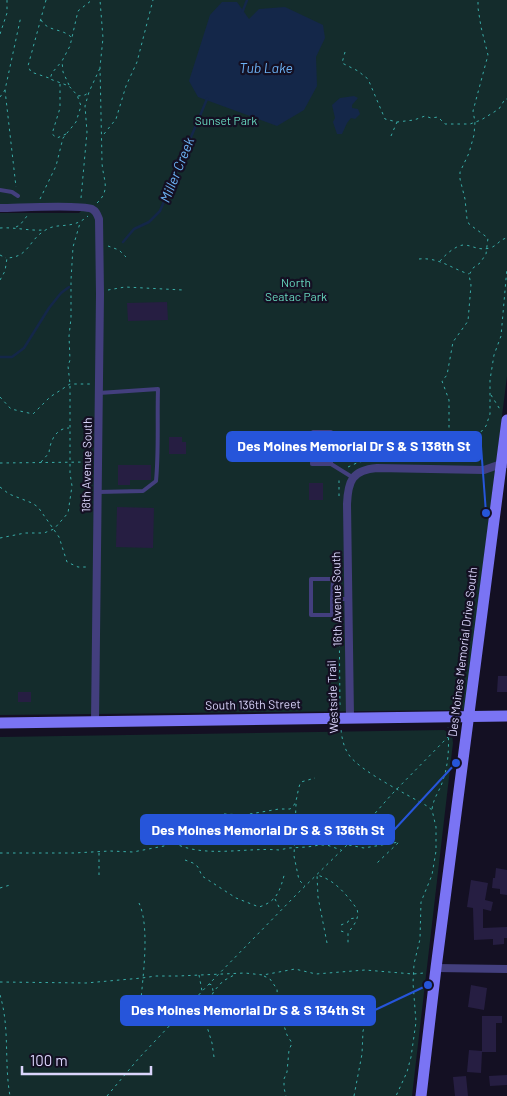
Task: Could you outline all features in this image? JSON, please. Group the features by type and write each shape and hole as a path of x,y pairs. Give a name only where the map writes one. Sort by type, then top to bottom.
{"main road":[{"name":"Des Moines Memorial Drive South","path":"421,1096 469,715 504,464 505,417"},
{"name":"South 136th Street","path":"0,723 469,715 507,716"}],"street":[{"path":"0,208 81,208 93,210"},
{"name":"18th Avenue South","path":"93,210 97,213 100,245 95,722"},
{"path":"351,479 362,470 377,468 484,470 504,464"},
{"name":"16th Avenue South","path":"345,717 344,599 347,504 351,479"},
{"path":"436,968 507,969"}],"lane":[{"path":"0,190 12,192 18,196"},
{"path":"98,492 144,491 156,481 158,459 158,389 99,393"},
{"path":"330,464 331,432 313,432 312,464 330,464 343,470 351,479"},
{"path":"311,578 332,579 332,599 332,615 311,615 311,578"},
{"path":"332,599 344,599"}],"path":[{"path":"0,34 7,14 7,0"},
{"path":"16,227 35,208 45,192 63,138 76,122 81,106 77,95 70,88 28,70 46,0"},
{"path":"50,79 70,46 78,11 92,0"},
{"path":"0,538 25,533 44,533 54,529 65,517 69,507 72,486 70,473 70,384 68,366 70,360 70,280 73,247 80,223 93,210 106,190 102,169 100,67 103,38 100,0"},
{"path":"102,135 116,119 126,86 137,62 153,0"},
{"path":"449,447 449,400 442,381 447,375 453,342 468,321 470,274 473,268 480,263 488,248 488,238 469,224 460,179 460,172 469,153 472,141 475,122 473,111 488,55 481,26 478,0"},
{"path":"18,196 5,90 21,16"},
{"path":"41,19 48,27 62,31 72,38"},
{"path":"345,52 342,63 368,80 385,120 397,122 414,120 425,116 438,118 445,124 470,124 499,109 505,99 507,99"},
{"path":"62,61 63,72 70,88"},
{"path":"81,208 82,170 87,132 85,106 100,67"},
{"path":"60,83 60,108 52,134 57,138 66,133"},
{"path":"0,97 5,90"},
{"path":"77,95 85,95 89,92"},
{"path":"391,136 397,122"},
{"path":"0,228 16,227 36,231 80,223"},
{"path":"0,255 7,258 16,258 23,254 44,230"},
{"path":"36,231 38,236"},
{"path":"440,261 457,247 463,245 480,250 492,248 507,238"},
{"path":"100,245 119,250 126,257"},
{"path":"0,280 5,271 7,258"},
{"path":"420,259 428,258 440,261 470,274"},
{"path":"404,460 414,459 471,440 480,434 486,426 490,414 490,380 494,355 501,336 507,268"},
{"path":"100,290 125,287 183,290"},
{"path":"0,396 11,409 33,414 50,397 70,384 99,384"},
{"path":"490,395 505,417"},
{"path":"41,462 49,453 49,448 57,432 63,428 70,428"},
{"path":"339,500 339,479 343,470 359,462 376,460"},
{"path":"0,463 99,462"},
{"path":"0,487 9,494 32,503 54,529 67,562 78,567 97,567"},
{"name":"Westside Trail","path":"344,599 345,717 340,728 345,747 352,760 432,810"},
{"path":"396,1096 412,1057 416,1022 413,974 420,939 421,902 432,875 436,851 436,827 432,810 433,799 442,783 446,770 448,727"},
{"path":"106,1096 209,984 348,844 398,788 448,737 458,736"},
{"path":"301,890 301,884 297,876 294,847 296,838 296,803 301,782 315,778"},
{"path":"224,814 244,815 279,808 290,809 296,803"},
{"path":"0,852 99,853 143,851 172,842 184,848 202,851 279,850 327,845 342,850"},
{"path":"348,844 364,848 399,842 377,863"},
{"path":"98,875 99,853"},
{"path":"185,860 198,867 202,876 236,898 259,907 275,899 285,872"},
{"path":"317,874 331,880 346,894 357,910 358,914 354,926 348,933 348,943"},
{"path":"317,874 318,897 327,943"},
{"path":"301,884 306,886"},
{"path":"0,888 10,885"},
{"path":"275,899 281,910"},
{"path":"139,903 142,910 144,930 139,1025"},
{"path":"341,925 348,922 349,919 356,919"},
{"path":"342,931 348,933"},
{"path":"0,982 82,983 156,976 246,973 263,975 295,969 316,974 365,970 413,974 424,973 436,968"},
{"path":"214,1057 206,1020 210,999 223,981 236,974"},
{"path":"199,975 203,991"},
{"path":"263,975 270,979 277,989 278,1007 287,1036 292,1043 284,1079 286,1096"},
{"path":"209,984 212,985 214,991"},
{"path":"0,995 4,1012 10,1096"},
{"path":"354,1096 362,1054 363,1031 367,1018 365,1007"}],"green space":[{"name":"North Seatac Park","path":"0,0 507,0 507,376 465,710 0,715 0,213 79,213 85,207 0,205"},
{"path":"444,730 452,735 453,743 412,1096 0,1096 0,737"}],"water":[{"name":"Tub Lake","path":"222,2 237,2 249,19 259,9 285,7 323,25 325,38 316,57 317,86 304,110 277,126 198,97 189,81 210,15"},
{"path":"354,96 358,98 352,105 352,108 358,109 360,114 355,119 351,118 342,134 337,134 333,122 335,118 332,105 340,98"}],"building":[{"path":"167,302 168,320 128,321 127,303"},
{"path":"169,437 182,437 182,442 186,442 186,454 169,454"},
{"path":"118,465 151,465 151,480 130,480 130,485 118,485"},
{"path":"309,483 323,483 323,500 309,500"},
{"path":"117,507 154,508 153,548 116,547"},
{"path":"498,676 507,676 507,692 497,692"},
{"path":"18,692 31,692 31,702 18,702"},
{"path":"496,868 507,870 507,895 500,894 500,889 492,888"},
{"path":"471,880 488,883 485,900 493,902 491,911 483,909 483,928 507,927 507,938 504,938 504,944 493,945 493,939 474,940 473,908 467,907"},
{"path":"471,985 487,988 484,1010 468,1007"},
{"path":"482,1016 502,1016 502,1023 496,1023 496,1052 482,1052 481,1073 467,1072 469,1050 482,1051"},
{"path":"507,1075 507,1085 490,1086 489,1076"},
{"path":"466,1076 468,1096 455,1096 453,1077"}],"waterway":[{"name":"Miller Creek","path":"242,13 247,0"},
{"name":"Miller Creek","path":"123,242 134,229 149,222 160,211 207,99"},
{"name":"Miller Creek","path":"0,357 12,357 24,348 49,308 61,293 69,287"}],"place":[{"name":"Des Moines Memorial Dr S & S 138th St","path":"486,513"},
{"name":"Des Moines Memorial Dr S & S 136th St","path":"456,763"},
{"name":"Des Moines Memorial Dr S & S 134th St","path":"428,985"}],"park label":[{"name":"Sunset Park","path":"226,121"}]}
